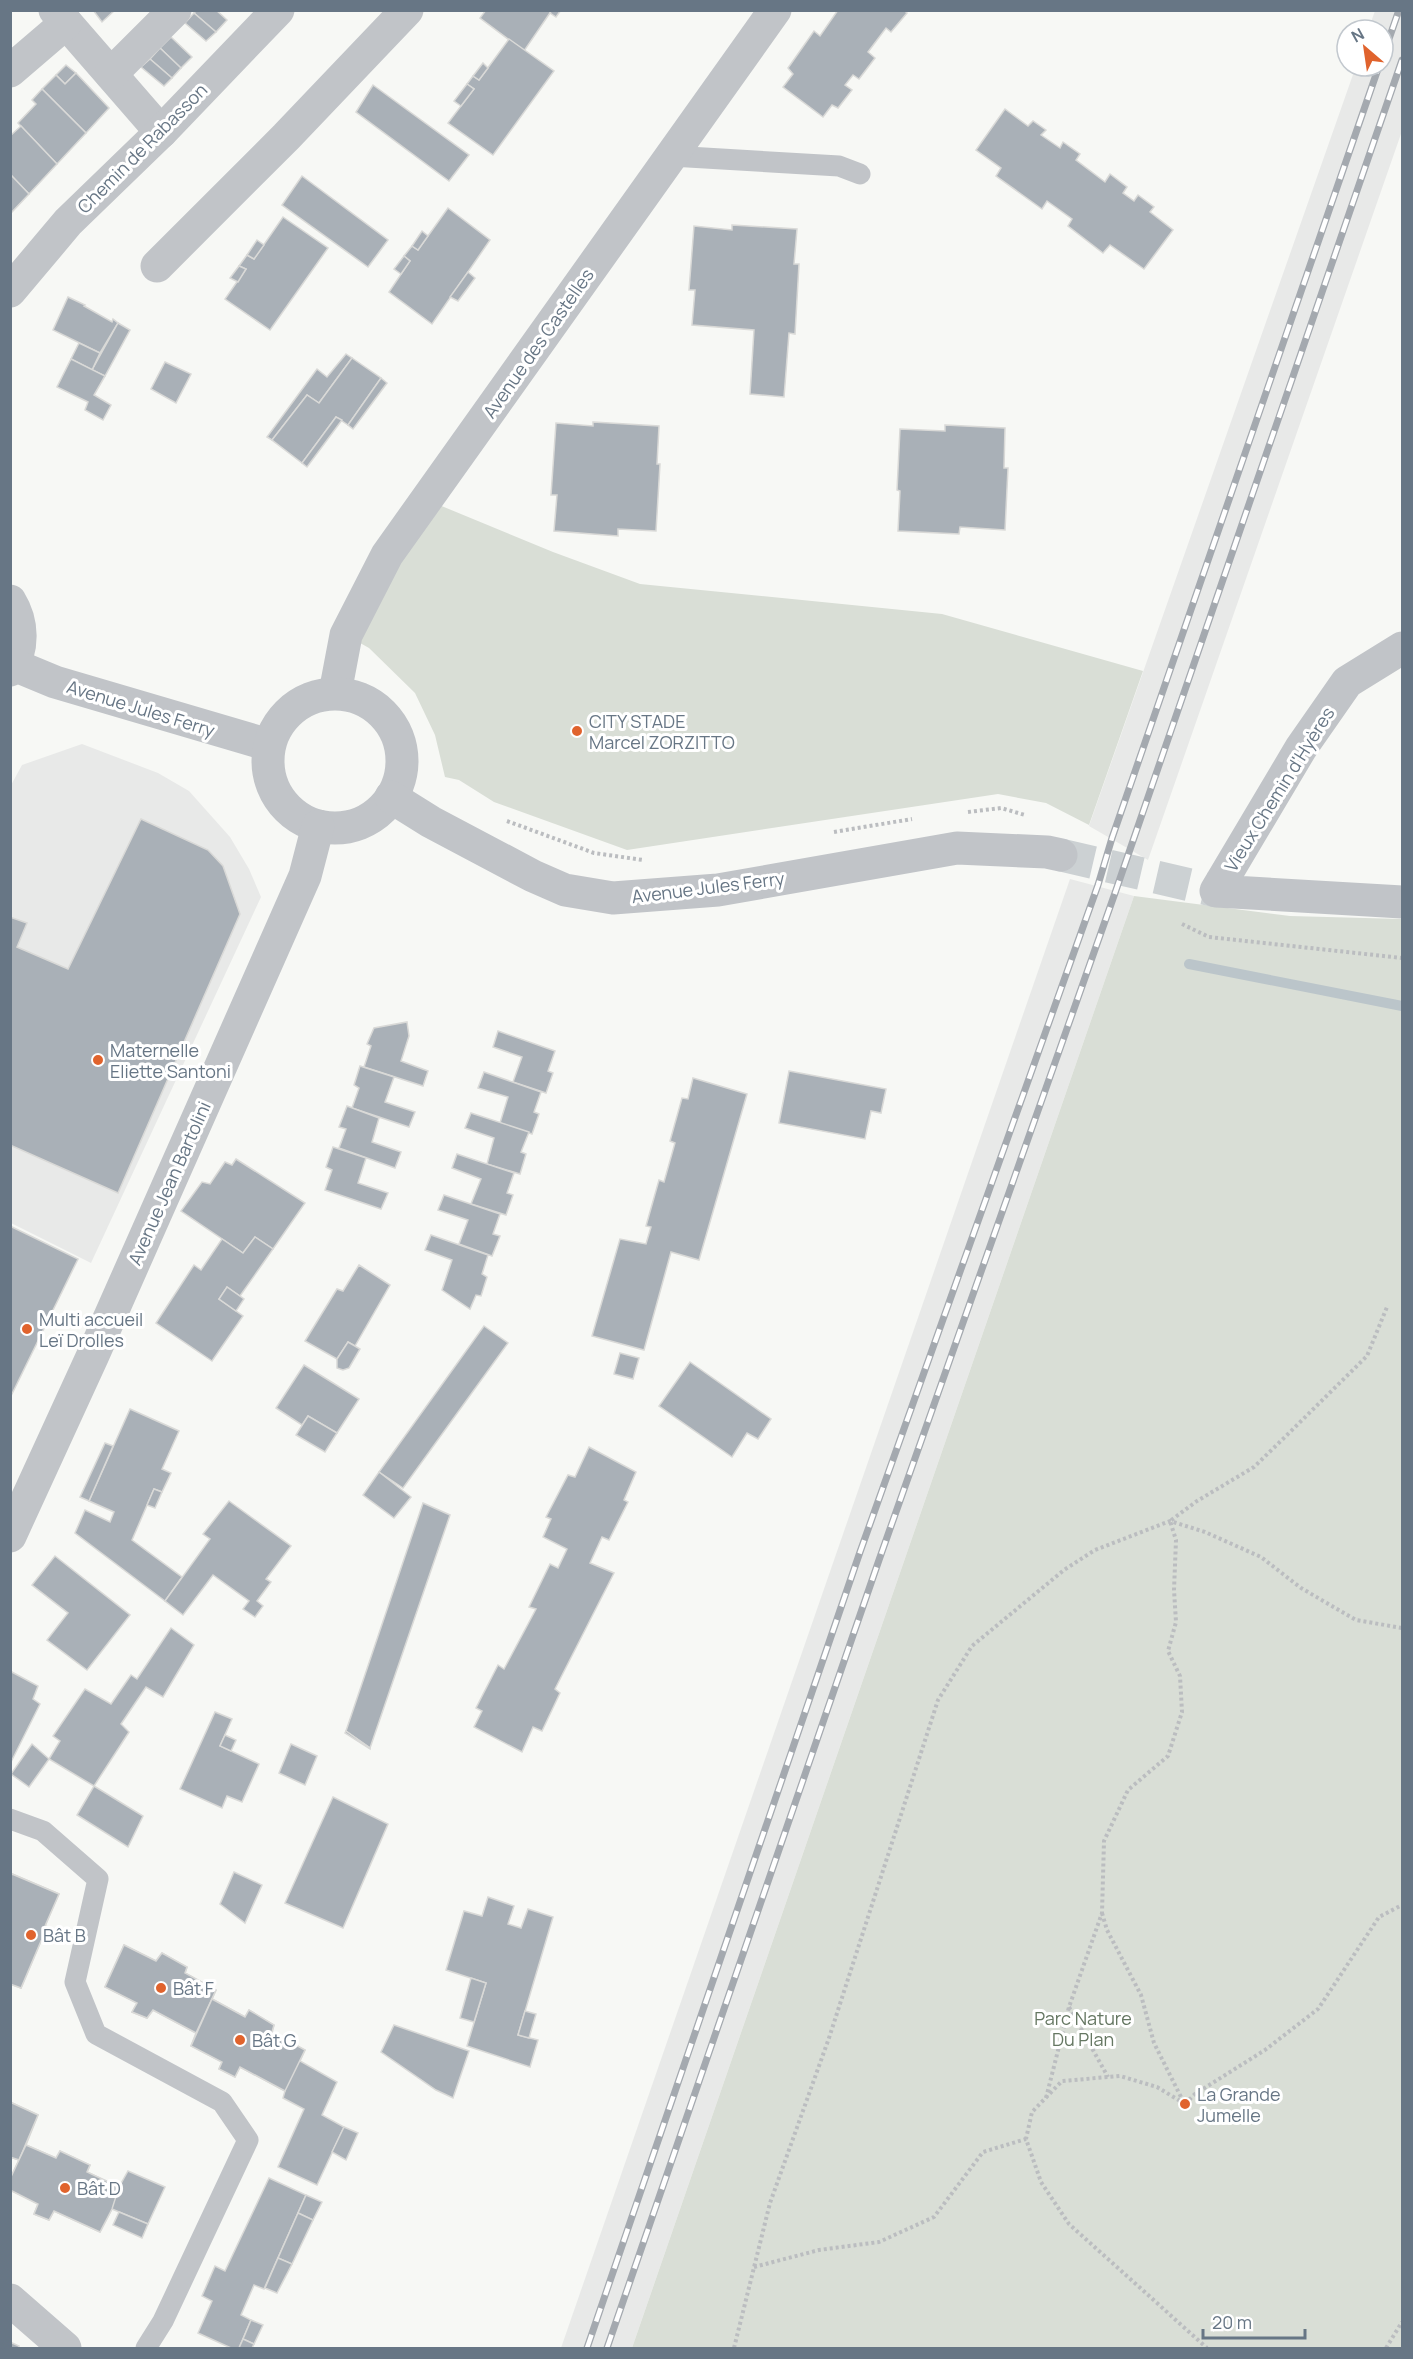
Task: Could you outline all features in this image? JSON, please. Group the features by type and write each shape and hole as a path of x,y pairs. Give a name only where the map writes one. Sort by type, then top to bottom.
{"street":[{"path":"111,74 175,10"},
{"name":"Chemin de Rabasson","path":"10,291 68,222 160,132 278,10"},
{"path":"157,266 408,10"},
{"name":"Avenue des Castelles","path":"335,693 346,635 387,555 775,10"},
{"path":"10,71 61,17 160,132"},
{"path":"10,601 19,621 21,641 12,667"},
{"name":"Vieux Chemin d'Hyères","path":"1402,648 1347,682 1301,748 1216,891 1402,902"},
{"name":"Avenue Jules Ferry","path":"12,667 55,682 269,745"},
{"path":"335,693 353,696 370,703 384,714 394,728 400,746 402,763 399,780 391,797 381,810 367,820 351,826 335,828 318,826 301,819 287,808 276,793 269,776 269,745 278,725 288,712 318,695 335,693"},
{"name":"Avenue Jules Ferry","path":"391,797 431,822 543,881 565,890 613,898 718,890 957,848 1054,854"},
{"name":"Avenue Jean Bartolini","path":"10,1536 93,1355 305,876 318,826"},
{"path":"10,2300 65,2349"}],"lane":[{"path":"671,156 839,166 860,174"},
{"path":"10,1819 43,1831 98,1879 75,1982 96,2034 222,2102 248,2140 163,2322 146,2349"}],"path":[{"path":"966,812 1001,808 1029,816"},
{"path":"827,834 918,818"},
{"path":"500,819 594,853 647,860"},
{"path":"1182,924 1209,937 1402,958"},
{"path":"734,2349 770,2203 829,2038 938,1700 972,1646 1064,1570 1095,1550 1170,1521 1197,1501 1254,1467 1367,1356 1387,1307"},
{"path":"1170,1521 1205,1532 1261,1557 1301,1588 1356,1620 1402,1628"},
{"path":"1046,2098 1069,2007 1102,1913 1104,1841 1128,1790 1168,1756 1182,1712 1180,1676 1168,1651 1176,1622 1174,1590 1176,1540 1170,1521"},
{"path":"1185,2104 1195,2094 1265,2050 1318,2009 1379,1917 1402,1905"},
{"path":"1102,1913 1107,1930 1141,1995 1154,2043 1185,2104"},
{"path":"1069,2007 1108,2077"},
{"path":"1185,2104 1157,2087 1120,2076 1062,2081 1032,2112 1026,2139 1041,2182 1069,2224 1207,2349"},
{"path":"753,2267 819,2250 879,2242 934,2217 983,2151 1026,2139"},
{"path":"1386,2349 1402,2322"}],"shaded area":[{"path":"1375,11 1402,11 1402,131 1148,860 1089,826 1352,78 1395,78 1395,18 1372,18"},
{"name":"Maternelle Eliette Santoni","path":"82,744 158,773 189,791 230,837 249,869 261,897 91,1263 11,1223 10,787 22,765"},
{"path":"1070,879 1134,896 632,2348 561,2348"}],"green space":[{"path":"427,500 553,552 640,584 942,614 1143,671 1089,825 1046,803 998,794 627,850 494,802 459,780 445,777 435,735 415,693 369,648 346,635"},
{"name":"Parc Nature Du Plan","path":"1134,896 1290,916 1402,919 1402,2348 632,2348"}],"building":[{"path":"93,10 115,10 102,22"},
{"path":"197,10 216,10 227,20 216,32 194,13"},
{"path":"486,10 552,10 524,51 480,18"},
{"path":"552,10 561,10 556,17 550,13"},
{"path":"838,10 904,10 907,13 891,32 886,28 868,52 875,58 859,79 853,75 845,85 852,90 838,108 832,105 823,117 783,87 793,74 788,68 814,31 820,36"},
{"path":"194,13 216,32 206,41 185,23"},
{"path":"171,37 192,57 181,68 160,48"},
{"path":"509,39 554,71 493,155 448,123 474,89 467,84 473,76 479,80"},
{"path":"160,48 181,68 172,78 150,59"},
{"path":"150,59 172,78 164,86 141,67"},
{"path":"483,63 488,68 479,80 473,76"},
{"path":"66,65 76,73 65,84 56,75"},
{"path":"76,73 109,108 86,133 42,89 56,75 65,84"},
{"path":"467,84 474,89 461,106 454,101"},
{"path":"373,85 469,155 449,181 356,112"},
{"path":"42,89 86,133 57,164 18,123 36,104 32,100"},
{"path":"1005,109 1028,126 1033,121 1046,130 1041,135 1060,148 1063,142 1080,154 1076,160 1105,182 1110,174 1127,187 1123,193 1134,201 1138,195 1154,207 1150,212 1173,230 1144,269 1110,245 1103,253 1068,226 1072,219 1047,201 1042,209 996,176 1001,168 976,150"},
{"path":"21,126 57,164 29,194 10,174 10,136"},
{"path":"10,174 29,194 10,214"},
{"path":"302,176 388,240 368,267 282,205"},
{"path":"448,208 490,240 432,324 389,292 410,261 404,256 412,246 418,250"},
{"path":"283,217 328,248 270,330 225,299 246,269 239,266 247,255 254,259"},
{"path":"732,225 797,229 794,264 799,264 795,334 789,333 784,397 750,394 754,330 692,325 695,290 689,290 694,226 732,230"},
{"path":"422,231 428,236 418,250 412,246"},
{"path":"257,240 264,245 254,259 247,255"},
{"path":"404,256 410,261 401,274 394,269"},
{"path":"239,266 246,269 238,282 230,278"},
{"path":"468,272 475,278 458,301 450,297"},
{"path":"68,297 112,322 113,319 118,323 100,353 53,330"},
{"path":"118,323 130,330 105,376 92,370"},
{"path":"79,343 100,353 92,370 71,359"},
{"path":"346,354 352,358 319,403 307,395 272,440 267,437 317,369 327,377"},
{"path":"352,358 381,378 348,425 336,417 302,463 272,440 307,395 319,403"},
{"path":"71,359 105,376 94,395 111,405 103,420 85,410 88,402 57,387"},
{"path":"165,362 191,374 176,403 151,389"},
{"path":"381,378 387,383 353,429 348,425"},
{"path":"336,417 342,420 307,467 302,463"},
{"path":"593,422 659,426 657,464 660,464 656,531 618,529 618,536 554,531 557,495 551,495 556,423 593,426"},
{"path":"945,425 1005,428 1004,468 1008,468 1005,530 960,527 959,534 898,531 900,491 897,490 900,429 945,431"},
{"path":"141,819 208,850 223,866 240,914 118,1193 10,1145 10,917 27,923 17,947 68,969"},
{"path":"407,1022 409,1036 401,1061 428,1071 423,1086 364,1067 371,1046 367,1044 374,1028"},
{"path":"498,1031 555,1051 548,1071 553,1073 546,1093 513,1082 522,1057 493,1047"},
{"path":"360,1066 394,1077 385,1102 415,1112 409,1127 352,1108 359,1088 354,1085"},
{"path":"789,1071 886,1089 881,1113 871,1111 865,1139 779,1123"},
{"path":"484,1072 541,1092 534,1112 539,1114 532,1134 500,1123 508,1097 478,1088"},
{"path":"693,1078 747,1094 699,1260 671,1252 644,1350 592,1336 620,1239 646,1244 651,1227 646,1226 659,1180 664,1182 675,1143 670,1141 682,1098 688,1099"},
{"path":"347,1106 379,1118 372,1142 401,1152 395,1168 339,1148 346,1129 339,1127"},
{"path":"471,1113 529,1132 521,1152 526,1154 520,1174 487,1164 494,1138 465,1128"},
{"path":"333,1147 366,1158 358,1183 388,1193 381,1209 325,1190 332,1170 326,1167"},
{"path":"457,1154 514,1173 507,1193 513,1195 506,1215 471,1204 481,1179 452,1168"},
{"path":"236,1159 305,1203 273,1249 255,1237 243,1253 181,1211 202,1182 210,1184 225,1162 232,1165"},
{"path":"444,1195 500,1214 493,1234 500,1236 492,1256 459,1244 468,1220 438,1210"},
{"name":"Multi accueil Leï Drolles","path":"10,1226 78,1259 10,1398"},
{"path":"431,1235 488,1255 482,1274 487,1277 481,1296 476,1295 470,1309 442,1290 452,1260 425,1250"},
{"path":"255,1237 273,1249 240,1296 227,1287 219,1299 243,1316 212,1361 156,1323 194,1265 201,1270 222,1239 243,1253"},
{"path":"359,1265 390,1285 355,1346 348,1342 337,1359 305,1341 337,1289 343,1291"},
{"path":"227,1287 244,1299 236,1311 219,1299"},
{"path":"484,1326 508,1343 403,1488 379,1472"},
{"path":"348,1342 360,1349 349,1368 343,1370 337,1368 337,1359"},
{"path":"620,1353 639,1358 633,1379 614,1374"},
{"path":"690,1362 771,1419 758,1439 747,1433 732,1457 659,1406"},
{"path":"304,1365 359,1399 337,1433 308,1416 302,1425 276,1408"},
{"path":"130,1409 179,1431 162,1469 171,1473 162,1492 154,1489 132,1540 182,1577 165,1601 75,1533 85,1510 110,1522 114,1512 89,1501"},
{"path":"308,1416 337,1433 325,1452 296,1435"},
{"path":"105,1443 113,1446 89,1501 80,1497"},
{"path":"589,1447 636,1472 624,1500 628,1502 609,1540 602,1537 590,1563 614,1573 555,1689 560,1693 542,1731 533,1727 522,1752 474,1727 482,1711 476,1708 498,1665 504,1669 536,1609 529,1607 550,1564 558,1568 567,1549 543,1537 551,1519 546,1517 568,1475 575,1477"},
{"path":"379,1472 411,1497 394,1518 363,1495"},
{"path":"154,1489 162,1492 155,1508 147,1505"},
{"path":"229,1501 291,1546 266,1579 271,1582 257,1601 263,1606 255,1617 243,1609 249,1601 213,1575 183,1615 165,1601 210,1539 203,1534"},
{"path":"423,1503 450,1515 370,1748 346,1731"},
{"path":"55,1556 130,1615 87,1670 47,1640 68,1613 32,1585"},
{"path":"171,1628 194,1645 163,1697 146,1687 121,1724 129,1732 94,1786 49,1759 60,1741 53,1736 85,1689 111,1704 131,1675 137,1679"},
{"path":"10,1671 38,1686 33,1699 40,1704 10,1764"},
{"path":"215,1712 232,1719 220,1746 259,1764 242,1802 227,1796 222,1808 180,1789"},
{"path":"346,1731 370,1748 370,1749 345,1733"},
{"path":"225,1735 236,1740 231,1751 220,1746"},
{"path":"32,1744 49,1759 29,1787 11,1774"},
{"path":"291,1744 317,1756 305,1785 279,1773"},
{"path":"94,1786 143,1816 128,1847 77,1815"},
{"path":"333,1797 388,1824 343,1928 285,1903"},
{"path":"234,1872 262,1885 245,1923 220,1904"},
{"name":"Bât B","path":"10,1873 59,1894 45,1926 54,1929 47,1944 41,1941 21,1988 10,1984"},
{"name":"Bât B","path":"12,1874 59,1894 45,1926 54,1929 47,1944 41,1941 21,1988 10,1984 10,1878"},
{"path":"488,1897 514,1906 508,1924 521,1928 528,1909 553,1917 518,2035 538,2040 530,2067 467,2046 486,1983 446,1970 464,1911 482,1916"},
{"path":"124,1945 156,1961 162,1953 187,1967 185,1973 216,1990 212,1999 245,2017 249,2010 274,2025 272,2032 305,2050 300,2061 337,2082 322,2115 344,2127 317,2185 278,2167 304,2109 283,2098 285,2091 240,2067 235,2077 219,2069 222,2062 191,2046 196,2033 153,2010 147,2018 132,2012 137,2003 105,1987"},
{"name":"Bât F","path":"124,1945 156,1961 162,1953 187,1967 185,1973 216,1990 196,2033 153,2010 147,2018 132,2012 137,2003 105,1987"},
{"path":"471,1978 486,1983 474,2022 460,2018"},
{"name":"Bât G","path":"212,1999 245,2017 249,2010 274,2025 272,2032 305,2050 285,2091 240,2067 235,2077 219,2069 222,2062 191,2046"},
{"path":"525,2011 536,2014 529,2038 518,2035"},
{"path":"394,2025 469,2051 453,2098 436,2090 381,2052"},
{"name":"Bât D","path":"10,2102 38,2115 26,2145 56,2158 60,2151 90,2165 87,2172 119,2187 128,2171 165,2187 148,2224 112,2209 100,2232 54,2211 49,2220 34,2214 38,2204 10,2190 10,2179 19,2160 10,2157"},
{"path":"10,2102 38,2115 19,2160 10,2157"},
{"path":"344,2127 358,2133 346,2160 332,2152"},
{"name":"Bât D","path":"26,2145 56,2158 60,2151 90,2165 87,2172 119,2187 112,2209 100,2232 54,2211 49,2220 34,2214 38,2204 10,2190 10,2179"},
{"path":"269,2178 306,2195 264,2289 254,2285 241,2315 251,2320 239,2348 231,2348 198,2333 212,2301 202,2296 215,2266 225,2271"},
{"path":"306,2195 322,2202 313,2220 298,2213"},
{"path":"119,2212 148,2224 142,2238 113,2225"},
{"path":"298,2213 313,2220 292,2264 278,2258"},
{"path":"278,2258 292,2264 277,2293 265,2288"},
{"path":"251,2320 263,2325 254,2344 243,2339"},
{"path":"243,2339 254,2344 252,2348 239,2348"},
{"path":"10,2342 19,2346 18,2348 10,2348"}],"waterway":[{"path":"1189,964 1402,1006"}],"tunnel":[{"path":"1061,855 1216,891"}],"railway":[{"path":"1395,22 1399,10"},
{"path":"607,2348 879,1560 1115,893 1402,60"},
{"path":"587,2348 860,1552 1098,885 1112,838 1375,78"}],"place":[{"name":"CITY STADE Marcel ZORZITTO","path":"577,731"},
{"name":"Maternelle Eliette Santoni","path":"98,1060"},
{"name":"Multi accueil Leï Drolles","path":"27,1329"},
{"name":"Bât B","path":"31,1935"},
{"name":"Bât F","path":"161,1988"},
{"name":"Bât G","path":"240,2040"},
{"name":"La Grande Jumelle","path":"1185,2104"},
{"name":"Bât D","path":"65,2188"}]}
